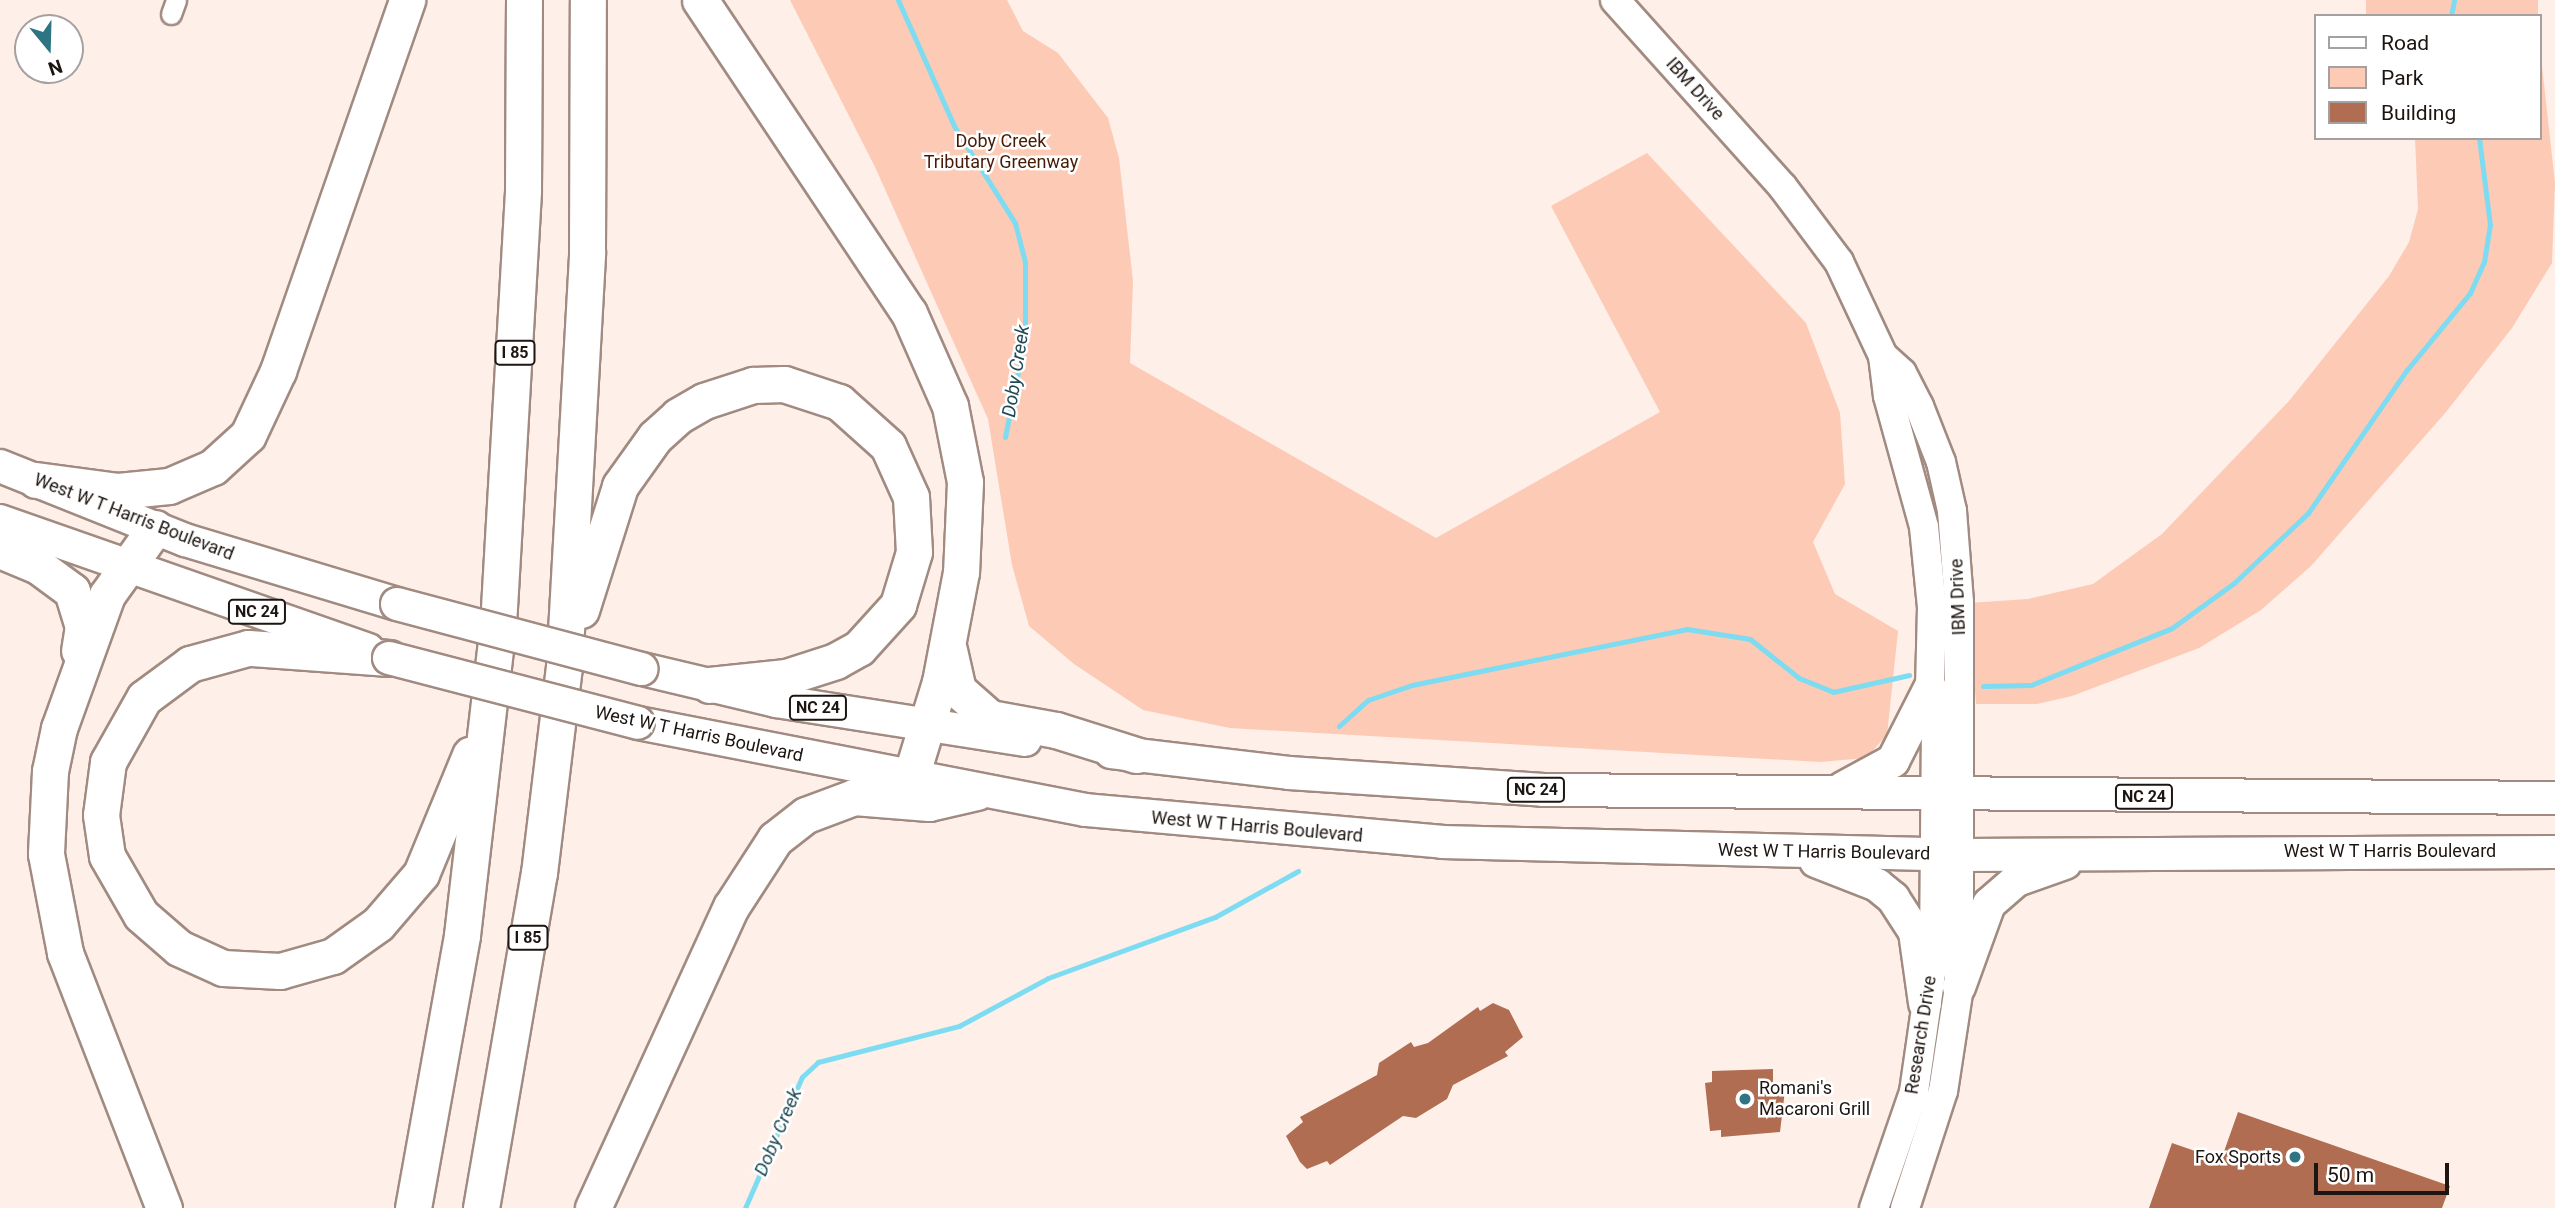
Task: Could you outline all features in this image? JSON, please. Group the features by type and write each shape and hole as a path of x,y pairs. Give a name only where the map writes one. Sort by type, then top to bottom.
{"highway":[{"path":"36,480 118,491 169,486 213,467 248,435 278,371 407,0"},
{"name":"I 85","path":"413,1208 462,935 487,705 516,343 524,0"},
{"name":"I 85","path":"481,1208 539,873 564,667 586,265 588,0"},
{"path":"700,0 890,284 938,374 965,482 961,572 948,647 929,725 911,776"},
{"path":"564,667 612,506 655,437 678,416 727,391 784,384 813,390 857,414 902,469 915,523 908,581 880,629 836,661 786,677 709,685"},
{"path":"155,528 123,567 107,595 75,683 50,771 46,854 53,902 80,999 164,1208"},
{"path":"0,550 38,565 72,592 83,625 75,683"},
{"path":"389,657 275,647 217,654 166,680 129,718 102,788 107,856 141,915 179,948 223,968 280,971 333,956 355,942 421,874 487,705"},
{"path":"948,647 958,690 990,718 1056,730 1136,755"},
{"path":"593,1208 731,907 775,839 806,815 854,797 929,803 977,792"}],"main road":[{"name":"West W T Harris Boulevard","path":"0,466 155,528 397,604 642,669 709,685 929,725 1136,755 1289,773 1530,789 1836,790 1948,795 2555,798"},
{"name":"West W T Harris Boulevard","path":"0,521 123,567 389,657 638,723 911,776 977,792 1086,810 1355,836 1542,848 1949,855 2555,852"},
{"path":"1836,790 1893,761 1930,688"},
{"path":"1792,852 1853,873 1893,898 1915,932 1926,1003"},
{"path":"1959,987 1980,921 2001,892 2017,880 2090,855"}],"street":[{"name":"IBM Drive","path":"1615,0 1816,228 1859,298 1884,356 1888,396 1924,527 1932,607 1930,688 1948,795"},
{"name":"IBM Drive","path":"1884,356 1902,373 1919,406 1941,462 1952,512 1959,603 1948,795 1949,855"},
{"name":"Research Drive","path":"1905,1208 1943,1091 1959,987 1949,855"},
{"name":"Research Drive","path":"1874,1208 1914,1092 1949,855"}],"green space":[{"name":"Doby Creek Tributary Greenway","path":"790,0 1007,0 1023,31 1058,53 1108,118 1119,158 1133,281 1130,363 1436,538 1660,412 1551,206 1647,153 1806,323 1840,413 1845,484 1813,542 1835,594 1898,631 1887,735 1866,758 1820,762 1230,728 1143,710 1074,664 1029,626 1012,565 988,419 875,167"},
{"path":"2366,0 2538,0 2538,14 2366,14"},
{"path":"2541,57 2555,183 2552,263 2512,328 2446,412 2311,566 2261,610 2199,648 2072,696 2037,704 1976,704 1969,603 2028,599 2093,584 2162,534 2289,401 2389,276 2409,242 2418,209 2415,140 2541,140"}],"building":[{"path":"1493,1003 1509,1010 1523,1037 1505,1052 1508,1056 1453,1085 1447,1099 1416,1118 1403,1116 1330,1165 1327,1161 1307,1169 1300,1162 1286,1136 1303,1122 1300,1117 1377,1075 1379,1063 1411,1042 1414,1047 1428,1043 1478,1007 1480,1011"},
{"name":"Romani's Macaroni Grill","path":"1773,1069 1773,1091 1785,1090 1780,1132 1721,1137 1721,1130 1710,1131 1705,1083 1712,1082 1712,1071"},
{"name":"Fox Sports","path":"2238,1112 2450,1186 2442,1208 2149,1208 2172,1143 2221,1160"}],"waterway":[{"name":"Doby Creek","path":"898,0 954,126 1015,223 1025,262 1025,337 1005,437"},
{"path":"2451,14 2454,0"},
{"path":"1983,686 2031,685 2172,628 2234,583 2308,513 2406,371 2470,293 2484,262 2490,225 2479,140"},
{"path":"1339,726 1368,700 1412,685 1687,629 1750,639 1799,678 1833,692 1909,675"},
{"path":"745,1208 802,1077 818,1062 959,1026 1048,978 1215,917 1298,871"}],"place":[{"name":"Romani's Macaroni Grill","path":"1745,1099"},
{"name":"Fox Sports","path":"2295,1157"}]}
